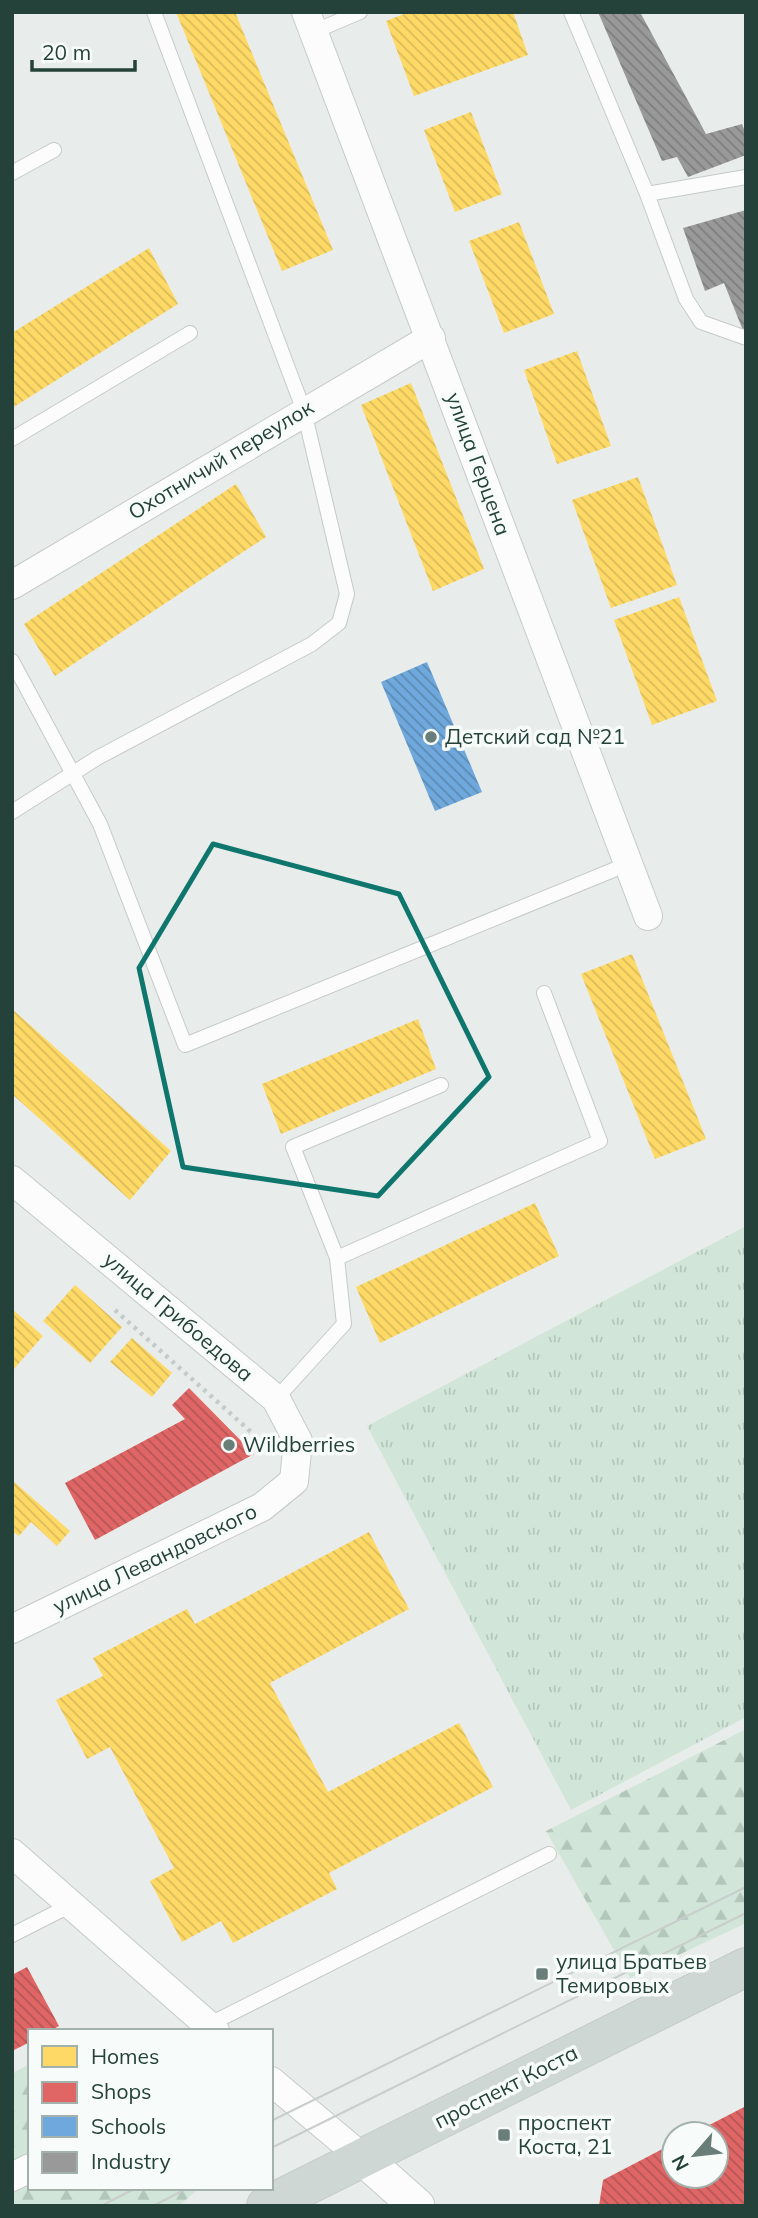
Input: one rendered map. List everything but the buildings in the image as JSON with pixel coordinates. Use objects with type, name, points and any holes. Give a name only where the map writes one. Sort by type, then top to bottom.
[{"type":"main road","name":"проспект Коста","points":[[266,2206],[746,1967]]},
{"type":"street","name":"улица Герцена","points":[[310,22],[648,916]]},
{"type":"street","name":"Охотничий переулок","points":[[12,585],[431,338]]},
{"type":"street","name":"улица Грибоедова","points":[[12,1180],[276,1399],[298,1441],[294,1481]]},
{"type":"street","name":"улица Левандовского","points":[[12,1629],[262,1507],[294,1481]]},
{"type":"street","points":[[12,1853],[73,1903],[211,2028]]},
{"type":"street","points":[[273,2083],[417,2206]]},
{"type":"street","points":[[12,2177],[28,2169]]},
{"type":"lane","points":[[12,812],[73,772],[312,645],[339,623],[346,594],[304,411],[154,12]]},
{"type":"lane","points":[[310,22],[360,12]]},
{"type":"lane","points":[[571,12],[647,194],[686,299],[701,322],[746,338]]},
{"type":"lane","points":[[12,173],[54,150]]},
{"type":"lane","points":[[647,194],[746,177]]},
{"type":"lane","points":[[12,439],[190,333]]},
{"type":"lane","points":[[12,661],[100,824],[185,1045],[628,864]]},
{"type":"lane","points":[[337,1258],[600,1141],[544,993]]},
{"type":"lane","points":[[276,1399],[344,1324],[337,1258],[293,1147],[441,1085]]},
{"type":"lane","points":[[211,2028],[549,1854]]},
{"type":"lane","points":[[12,1935],[73,1903]]},
{"type":"path","points":[[105,1302],[270,1449]]},
{"type":"highlighted area","points":[[213,844],[399,894],[489,1077],[378,1196],[183,1167],[139,968]]},
{"type":"green space","points":[[746,1226],[746,1717],[571,1810],[367,1426]]},
{"type":"green space","points":[[746,1729],[746,1923],[630,1978],[546,1831]]},
{"type":"green space","points":[[28,2065],[28,2190],[197,2190],[179,2206],[12,2206],[12,2073]]},
{"type":"tram line","points":[[273,2120],[746,1887]]},
{"type":"tram line","points":[[273,2147],[746,1913]]},
{"type":"tram line","points":[[101,2206],[132,2190]]},
{"type":"tram line","points":[[153,2206],[184,2190]]},
{"type":"place","name":"Детский сад №21","points":[[431,737]]},
{"type":"place","name":"Wildberries","points":[[229,1445]]},
{"type":"place","name":"улица Братьев Темировых","points":[[542,1974]]},
{"type":"place","name":"проспект Коста, 21","points":[[504,2135]]}]
